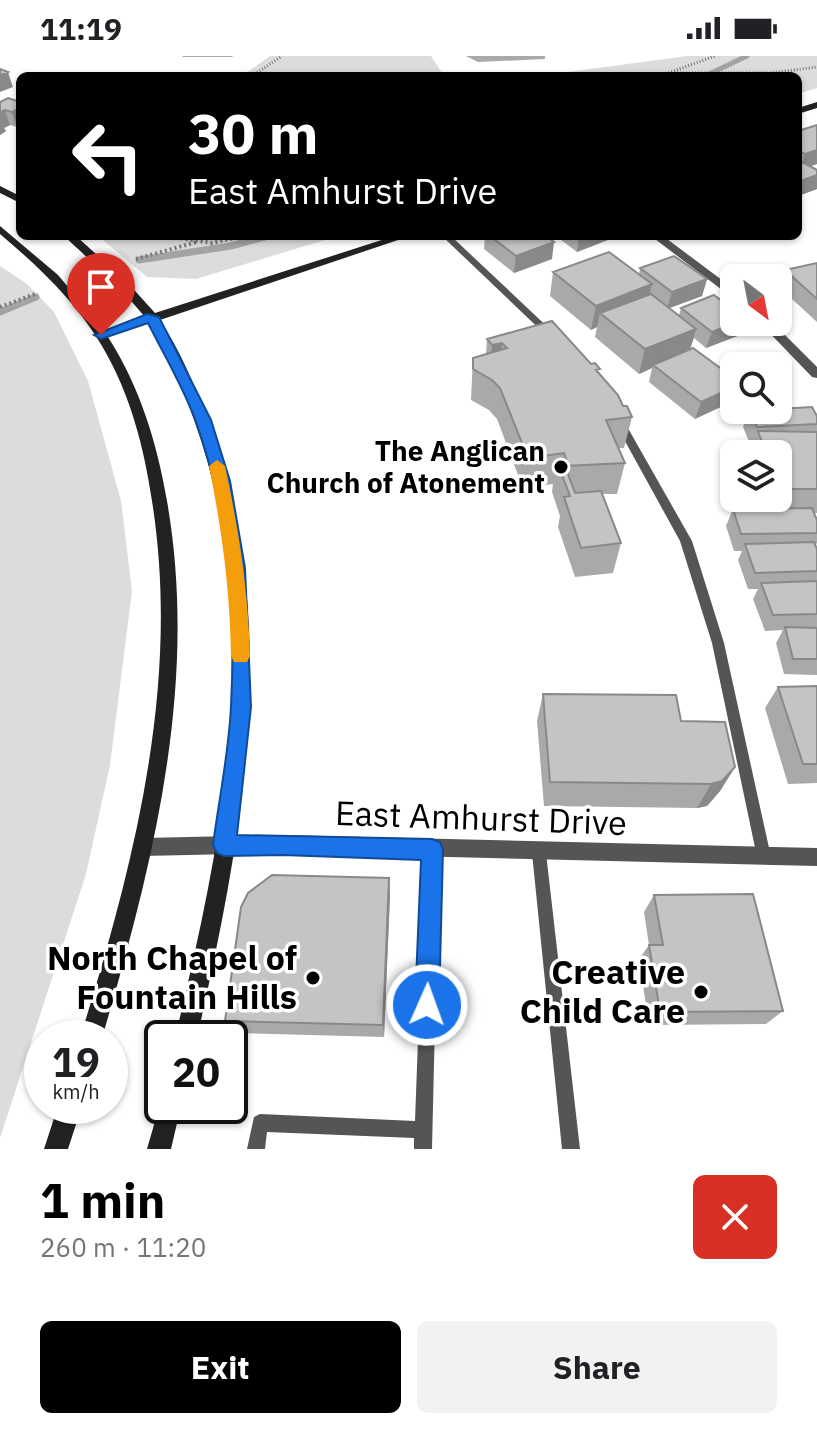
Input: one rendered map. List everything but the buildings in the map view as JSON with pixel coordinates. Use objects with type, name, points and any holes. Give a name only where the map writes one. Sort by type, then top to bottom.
[{"type":"main road","points":[[0,229],[56,276],[101,335],[127,386],[147,439],[169,553],[171,655],[157,779],[143,847],[96,1020]]},
{"type":"main road","points":[[73,240],[152,317],[203,420],[222,481],[234,545],[239,592],[241,707],[224,845],[190,1020]]},
{"type":"main road","points":[[101,335],[393,240]]},
{"type":"main road","points":[[56,1149],[64,1124]]},
{"type":"main road","points":[[159,1149],[165,1124]]},
{"type":"street","points":[[661,240],[720,284]]},
{"type":"street","points":[[780,336],[815,369]]},
{"type":"street","name":"East Amhurst Drive","points":[[143,847],[296,844],[539,853],[817,857]]},
{"type":"lane","points":[[450,240],[544,328],[563,350]]},
{"type":"lane","points":[[611,410],[686,541],[718,643],[764,857]]},
{"type":"lane","points":[[423,1149],[432,850]]},
{"type":"lane","points":[[539,853],[571,1149]]},
{"type":"lane","points":[[256,1149],[260,1123],[423,1130]]},
{"type":"path","points":[[258,72],[282,56]]},
{"type":"path","points":[[671,72],[715,56]]},
{"type":"path","points":[[779,72],[817,67]]},
{"type":"path","points":[[187,240],[212,243],[225,240]]},
{"type":"path","points":[[136,259],[198,242]]},
{"type":"path","points":[[0,307],[35,294]]},
{"type":"shaded area","points":[[270,56],[431,56],[441,72],[248,72]]},
{"type":"shaded area","points":[[687,56],[817,56],[817,88],[802,93],[802,72],[568,72]]},
{"type":"shaded area","points":[[103,240],[325,240],[196,279],[147,277]]},
{"type":"shaded area","points":[[0,266],[27,284],[54,312],[88,381],[121,501],[132,591],[110,765],[86,874],[38,1020],[24,1020],[24,1064],[0,1138]]},
{"type":"waterway","points":[[713,72],[747,56]]},
{"type":"waterway","points":[[139,260],[253,240]]},
{"type":"waterway","points":[[0,312],[36,297]]},
{"type":"slow traffic","points":[[217,466],[234,545],[241,656]]},
{"type":"place","name":"The Anglican Church of Atonement","points":[[561,467]]},
{"type":"place","name":"North Chapel of Fountain Hills","points":[[313,978]]},
{"type":"place","name":"Creative Child Care","points":[[701,992]]},
{"type":"route","points":[[101,335],[152,317],[203,420],[222,481],[234,545],[241,648],[241,707],[224,845],[283,844],[432,850],[427,1005]]}]
